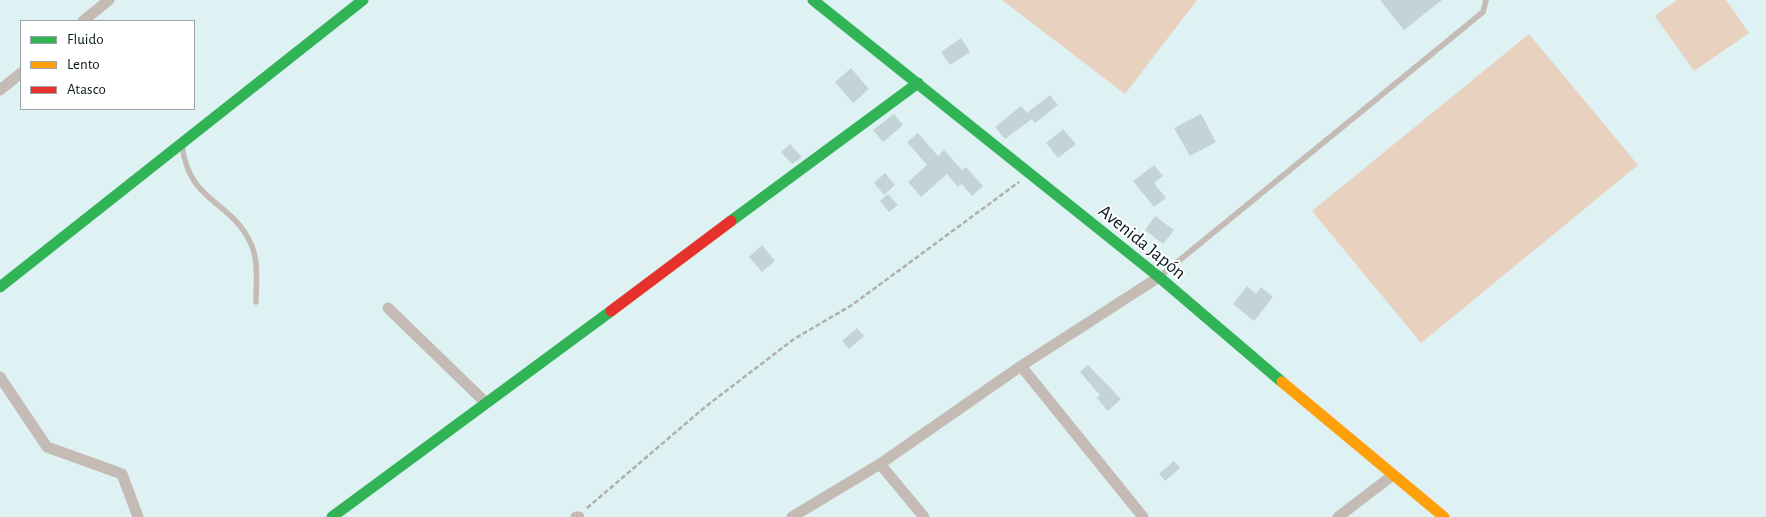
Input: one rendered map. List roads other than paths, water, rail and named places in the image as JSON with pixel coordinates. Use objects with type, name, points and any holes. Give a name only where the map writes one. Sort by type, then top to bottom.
[{"type":"street","points":[[85,20],[109,0]]},
{"type":"street","points":[[0,287],[363,0]]},
{"type":"street","name":"Avenida Japón","points":[[813,0],[1159,277],[1444,517]]},
{"type":"street","points":[[0,90],[20,74]]},
{"type":"street","points":[[332,517],[918,83]]},
{"type":"street","points":[[792,517],[880,464],[1021,366],[1159,277]]},
{"type":"street","points":[[388,308],[486,402]]},
{"type":"street","points":[[1021,366],[1143,517]]},
{"type":"street","points":[[0,377],[48,447],[122,474],[138,517]]},
{"type":"street","points":[[880,464],[924,517]]},
{"type":"street","points":[[1338,517],[1393,475]]},
{"type":"lane","points":[[1159,277],[1483,12],[1486,0]]},
{"type":"lane","points":[[182,143],[184,162],[193,183],[238,222],[252,245],[256,270],[256,302]]}]
